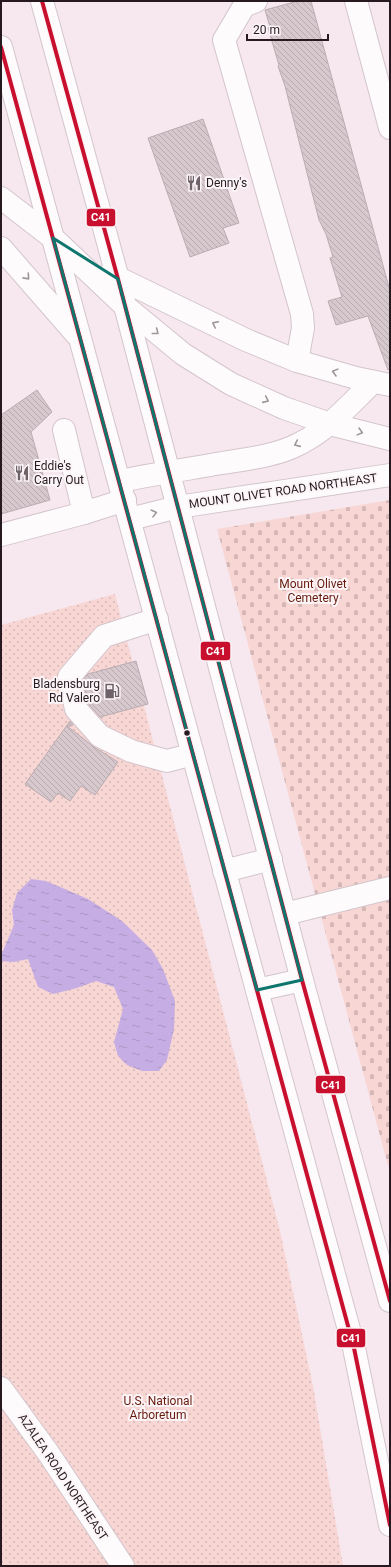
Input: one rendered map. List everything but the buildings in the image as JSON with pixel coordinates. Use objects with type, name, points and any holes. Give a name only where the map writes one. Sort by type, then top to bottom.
[{"type":"main road","points":[[42,1],[126,307],[286,914],[302,980],[390,1301]]},
{"type":"main road","points":[[256,1],[244,6],[224,40],[302,314],[303,328],[297,362]]},
{"type":"main road","points":[[356,1],[390,128]]},
{"type":"main road","points":[[1,47],[354,1348],[390,1525]]},
{"type":"main road","points":[[1,198],[53,238],[118,279],[246,340],[297,362],[382,383]]},
{"type":"main road","points":[[53,238],[126,307],[183,354],[231,384],[284,408],[330,424],[390,439]]},
{"type":"main road","points":[[1,248],[79,337]]},
{"type":"main road","points":[[1,535],[84,513],[125,500],[168,471],[262,456],[298,445],[321,431],[382,383]]},
{"type":"main road","points":[[64,430],[84,513]]},
{"type":"main road","name":"MOUNT OLIVET ROAD NORTHEAST","points":[[125,500],[178,507],[390,475]]},
{"type":"main road","points":[[157,619],[104,636],[69,677],[76,709],[100,736],[131,751],[166,761],[193,754]]},
{"type":"main road","points":[[224,871],[271,860]]},
{"type":"main road","points":[[286,914],[390,888]]},
{"type":"main road","points":[[257,990],[302,980]]},
{"type":"main road","name":"AZALEA ROAD NORTHEAST","points":[[1,1388],[67,1480],[123,1566]]},
{"type":"highlighted area","points":[[53,238],[118,279],[302,980],[257,990]]},
{"type":"green space","name":"Mount Olivet Cemetery","points":[[390,500],[390,1173],[217,529]]},
{"type":"green space","name":"U.S. National Arboretum","points":[[115,594],[280,1231],[313,1386],[343,1566],[1,1566],[1,625]]},
{"type":"water","points":[[31,879],[46,881],[88,899],[122,921],[152,950],[163,969],[175,1001],[174,1029],[167,1060],[159,1071],[142,1071],[127,1065],[118,1056],[114,1042],[123,1009],[114,987],[96,981],[77,988],[53,994],[38,987],[28,959],[14,962],[1,961],[1,951],[3,951],[14,925],[12,910],[17,893]]},
{"type":"transit line","name":"C41","points":[[42,1],[118,279],[302,980],[390,1301]]},
{"type":"transit line","name":"C41","points":[[1,47],[354,1348],[390,1525]]},
{"type":"place","name":"Denny's","points":[[194,183]]},
{"type":"place","name":"Eddie's Carry Out","points":[[22,473]]},
{"type":"place","name":"Bladensburg Rd Valero","points":[[112,691]]}]
